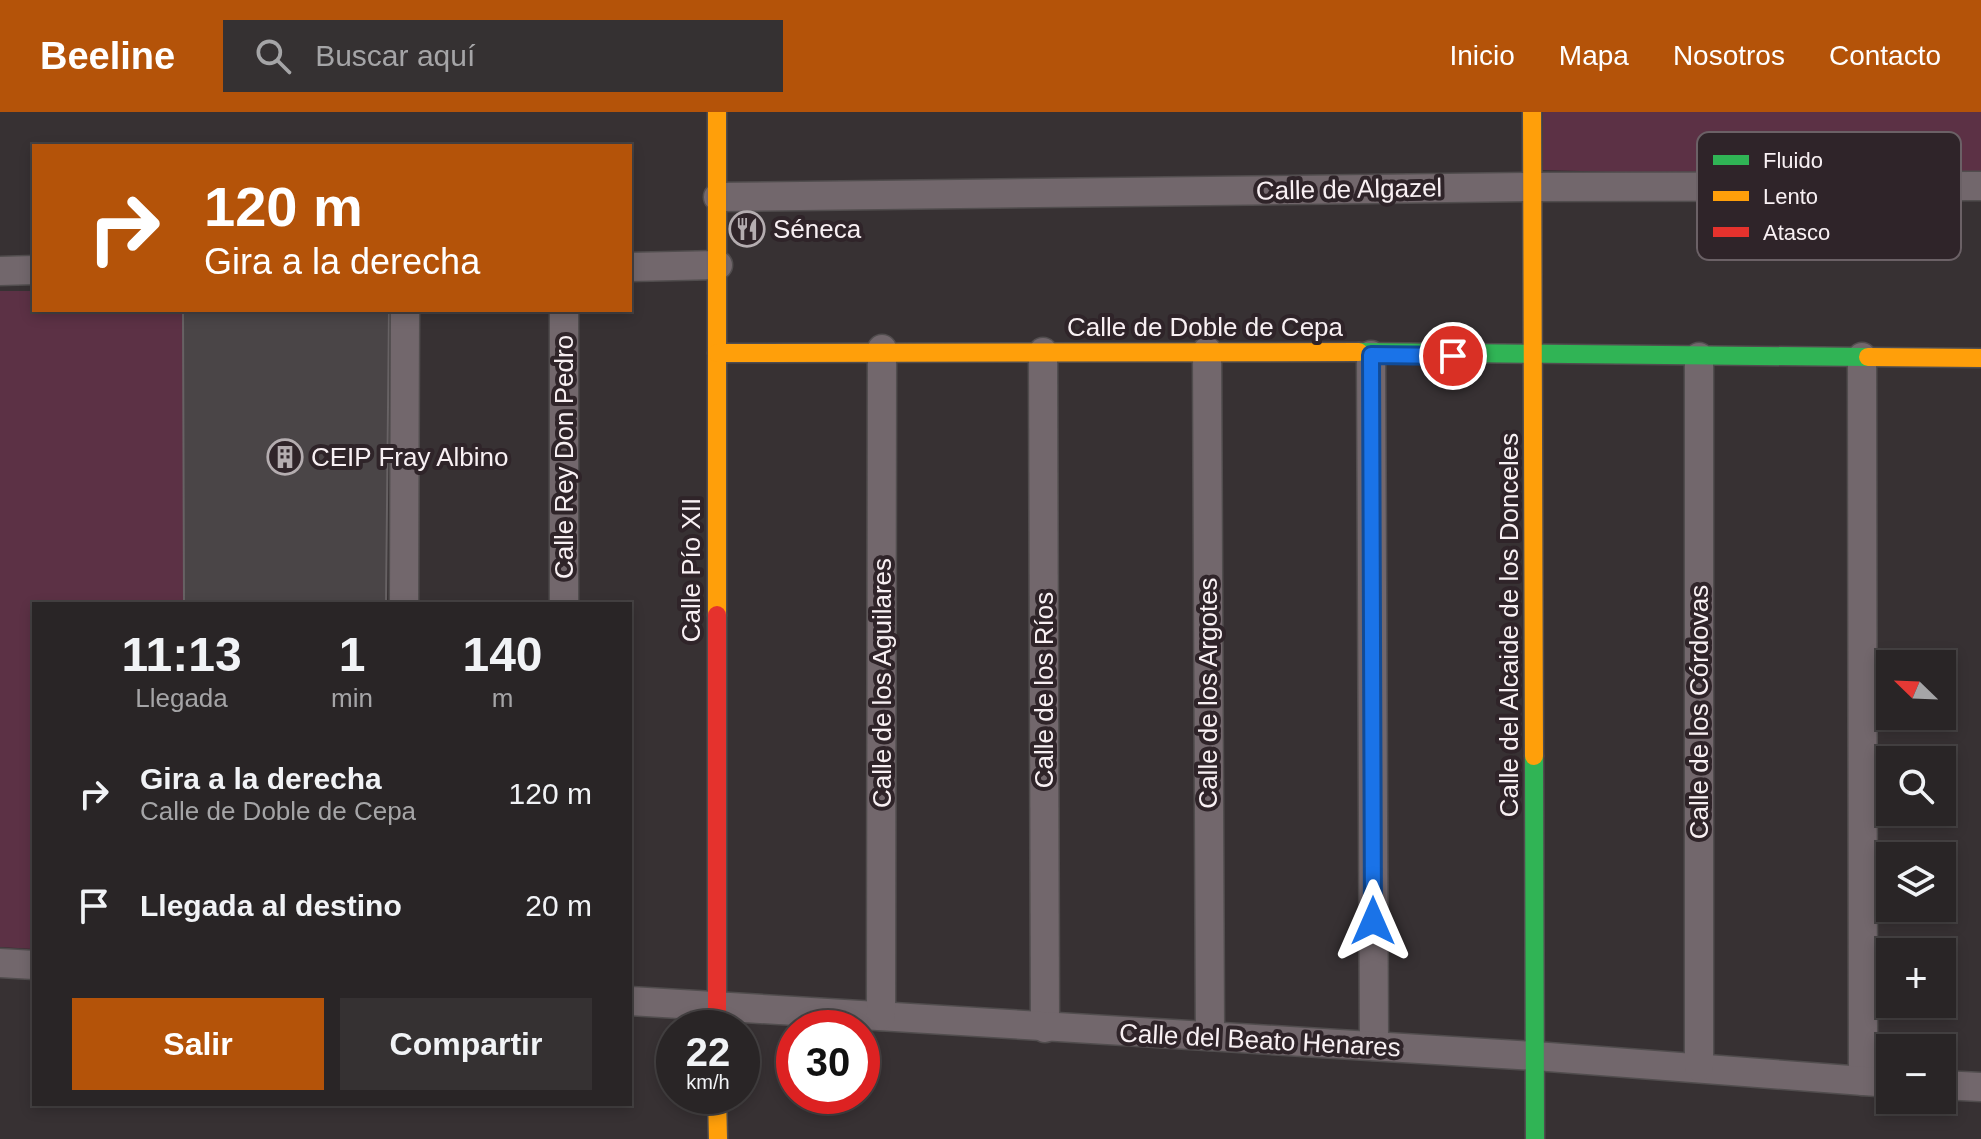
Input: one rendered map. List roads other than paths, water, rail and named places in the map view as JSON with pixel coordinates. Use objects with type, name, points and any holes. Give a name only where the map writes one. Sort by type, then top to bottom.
[{"type":"street","name":"Calle Pío XII","points":[[717,112],[717,1010]]},
{"type":"street","name":"Calle del Alcaide de los Donceles","points":[[1532,112],[1536,356],[1535,1139]]},
{"type":"street","name":"Calle de Algazel","points":[[1961,186],[1981,186]]},
{"type":"street","name":"Calle de Algazel","points":[[718,197],[1697,187]]},
{"type":"street","points":[[632,267],[718,265]]},
{"type":"street","points":[[0,271],[32,270]]},
{"type":"street","points":[[404,602],[405,312]]},
{"type":"street","name":"Calle Rey Don Pedro","points":[[564,312],[564,602]]},
{"type":"street","name":"Calle de Doble de Cepa","points":[[717,353],[882,349],[1981,358]]},
{"type":"street","name":"Calle de los Aguilares","points":[[881,1016],[882,349]]},
{"type":"street","name":"Calle de los Argotes","points":[[1207,351],[1210,1036]]},
{"type":"street","name":"Calle de los Ríos","points":[[1043,352],[1045,1028]]},
{"type":"street","points":[[1371,355],[1374,1046]]},
{"type":"street","name":"Calle de los Córdovas","points":[[1699,357],[1699,1067]]},
{"type":"street","points":[[1862,357],[1876,1082]]},
{"type":"street","points":[[0,963],[32,965]]},
{"type":"street","name":"Calle del Beato Henares","points":[[632,1001],[682,1010]]},
{"type":"street","name":"Calle del Beato Henares","points":[[760,1016],[881,1016],[1535,1056],[1876,1082]]},
{"type":"street","points":[[1956,1086],[1981,1087]]},
{"type":"street","points":[[717,1114],[718,1139]]},
{"type":"place","name":"Séneca","points":[[747,229]]},
{"type":"place","name":"CEIP Fray Albino","points":[[285,457]]}]
